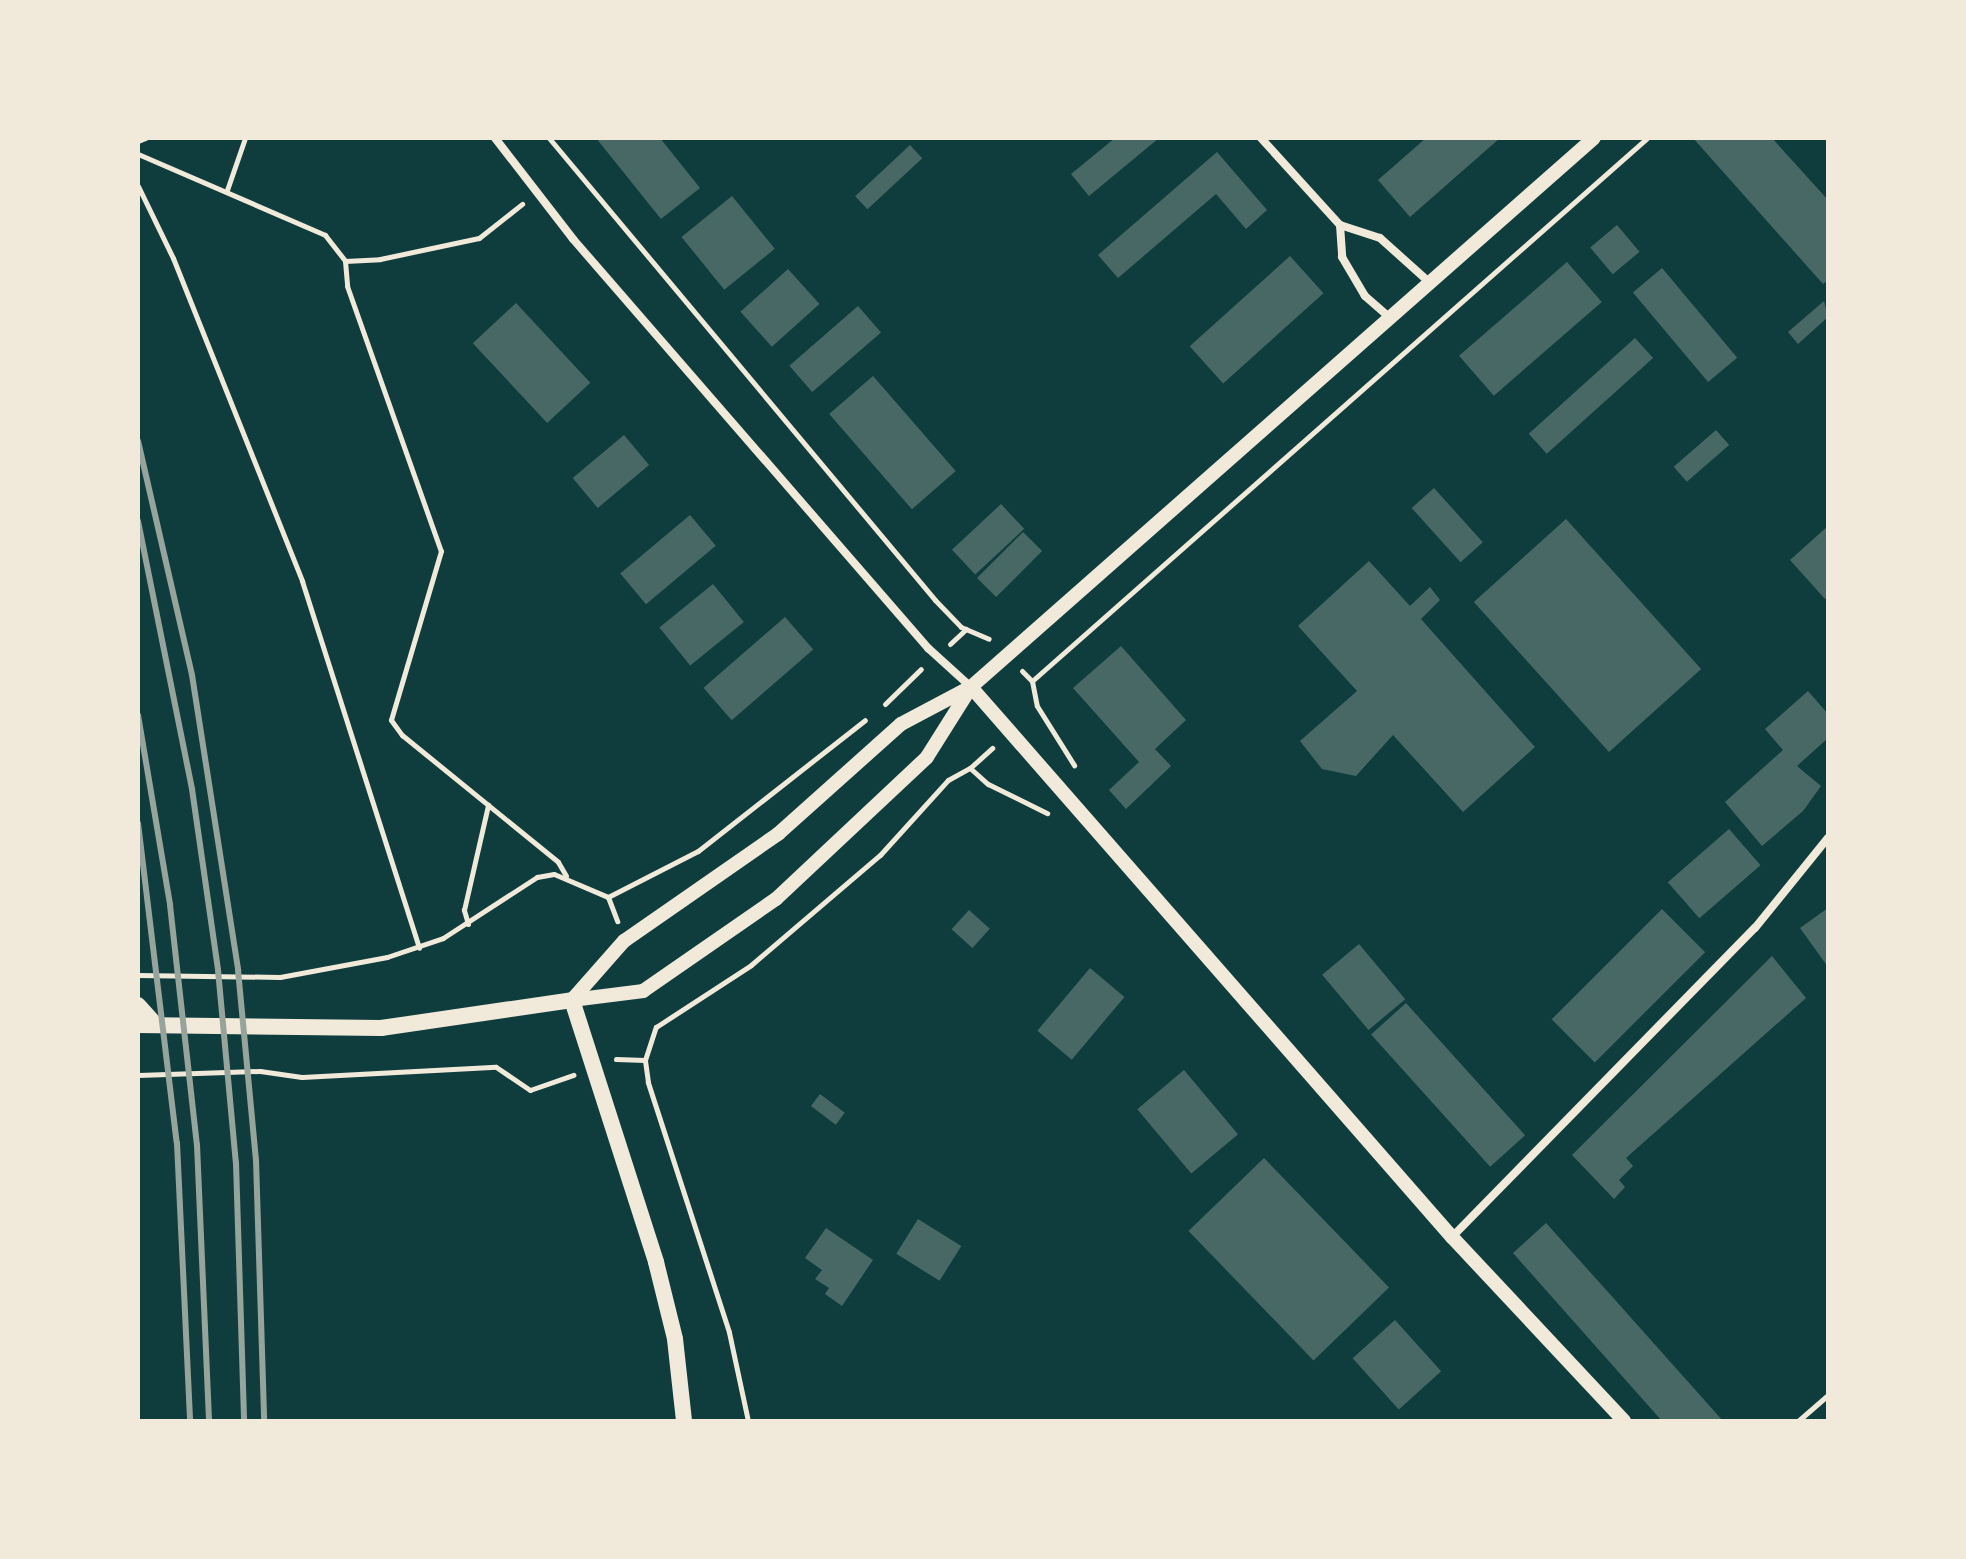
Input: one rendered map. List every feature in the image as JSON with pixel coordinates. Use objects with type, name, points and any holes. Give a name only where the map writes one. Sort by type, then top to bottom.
[{"type":"main road","points":[[138,1025],[381,1028],[572,1000],[656,1262],[675,1339],[684,1421]]},
{"type":"main road","points":[[138,1005],[156,1025]]},
{"type":"street","points":[[495,138],[537,192],[936,657],[971,687],[1007,734],[1109,842],[1452,1237],[1624,1421]]},
{"type":"street","points":[[1261,138],[1340,225],[1380,238],[1428,281]]},
{"type":"street","points":[[572,1000],[624,941],[778,834],[901,724],[971,687],[1388,316],[1594,138]]},
{"type":"street","points":[[1340,225],[1342,257],[1365,296],[1388,316]]},
{"type":"street","points":[[572,1000],[643,991],[776,899],[927,757],[971,687]]},
{"type":"street","points":[[1452,1237],[1755,928],[1828,838]]},
{"type":"path","points":[[138,141],[145,138]]},
{"type":"path","points":[[227,190],[245,138]]},
{"type":"path","points":[[549,138],[935,600],[967,629]]},
{"type":"path","points":[[1032,681],[1647,138]]},
{"type":"path","points":[[138,154],[325,235],[345,261],[347,286],[441,551],[391,720],[402,735],[558,862],[566,876]]},
{"type":"path","points":[[138,186],[173,258],[302,581],[419,948]]},
{"type":"path","points":[[345,261],[380,259],[479,238],[537,192]]},
{"type":"path","points":[[138,975],[280,977],[419,948],[469,925],[537,877],[566,876],[608,897],[698,851],[886,703]]},
{"type":"path","points":[[748,1421],[729,1332],[648,1082],[645,1060],[656,1027],[751,965],[880,855],[933,793],[970,768],[988,784],[1055,816]]},
{"type":"path","points":[[469,925],[464,910],[488,805]]},
{"type":"path","points":[[138,1075],[145,1070],[260,1071],[302,1077],[496,1067],[530,1090],[595,1067]]},
{"type":"path","points":[[1798,1421],[1828,1395]]},
{"type":"building","points":[[596,138],[660,138],[700,188],[661,219]]},
{"type":"building","points":[[1115,138],[1159,138],[1089,196],[1071,174]]},
{"type":"building","points":[[1426,138],[1500,138],[1410,217],[1378,180]]},
{"type":"building","points":[[1693,138],[1772,138],[1828,200],[1828,280],[1823,284]]},
{"type":"building","points":[[910,145],[922,158],[867,209],[855,196]]},
{"type":"building","points":[[1217,152],[1267,210],[1246,229],[1216,194],[1118,278],[1098,255]]},
{"type":"building","points":[[732,196],[775,249],[724,290],[681,237]]},
{"type":"building","points":[[1617,225],[1639,252],[1613,274],[1590,247]]},
{"type":"building","points":[[1290,256],[1323,293],[1223,383],[1190,346]]},
{"type":"building","points":[[1567,262],[1602,302],[1494,396],[1459,356]]},
{"type":"building","points":[[1662,268],[1737,358],[1708,382],[1633,292]]},
{"type":"building","points":[[788,269],[819,304],[772,347],[740,312]]},
{"type":"building","points":[[1824,301],[1828,317],[1798,344],[1788,332]]},
{"type":"building","points":[[516,303],[590,383],[547,423],[473,343]]},
{"type":"building","points":[[858,306],[881,332],[812,392],[789,366]]},
{"type":"building","points":[[1635,338],[1653,358],[1547,454],[1529,434]]},
{"type":"building","points":[[873,376],[956,471],[912,509],[829,414]]},
{"type":"building","points":[[1716,430],[1729,445],[1687,482],[1674,467]]},
{"type":"building","points":[[624,435],[649,465],[598,508],[573,478]]},
{"type":"building","points":[[1434,488],[1483,542],[1461,562],[1412,508]]},
{"type":"building","points":[[1001,504],[1024,529],[975,575],[952,550]]},
{"type":"building","points":[[690,515],[716,546],[646,604],[620,573]]},
{"type":"building","points":[[1566,519],[1701,669],[1609,752],[1474,602]]},
{"type":"building","points":[[1828,526],[1828,596],[1825,599],[1790,560]]},
{"type":"building","points":[[1023,532],[1042,551],[996,597],[977,578]]},
{"type":"building","points":[[1369,561],[1410,606],[1430,587],[1440,600],[1421,619],[1535,747],[1463,812],[1393,735],[1356,776],[1322,769],[1300,741],[1357,691],[1298,626]]},
{"type":"building","points":[[713,584],[744,622],[690,666],[659,627]]},
{"type":"building","points":[[785,617],[813,649],[732,720],[703,688]]},
{"type":"building","points":[[1121,646],[1186,720],[1155,749],[1171,766],[1126,809],[1109,790],[1139,762],[1073,688]]},
{"type":"building","points":[[1808,691],[1828,714],[1828,738],[1797,766],[1821,786],[1803,811],[1762,846],[1725,802],[1783,750],[1765,729]]},
{"type":"building","points":[[1729,829],[1760,865],[1699,918],[1668,882]]},
{"type":"building","points":[[1828,908],[1828,967],[1800,928]]},
{"type":"building","points":[[1662,909],[1705,952],[1595,1062],[1552,1019]]},
{"type":"building","points":[[969,910],[990,929],[972,948],[952,929]]},
{"type":"building","points":[[1359,944],[1405,999],[1369,1030],[1322,975]]},
{"type":"building","points":[[1772,956],[1806,998],[1626,1158],[1633,1166],[1619,1180],[1625,1187],[1614,1199],[1572,1155]]},
{"type":"building","points":[[1090,968],[1124,997],[1072,1060],[1037,1031]]},
{"type":"building","points":[[1406,1003],[1525,1135],[1490,1167],[1371,1034]]},
{"type":"building","points":[[1184,1070],[1238,1134],[1191,1174],[1137,1109]]},
{"type":"building","points":[[820,1094],[845,1113],[836,1125],[811,1106]]},
{"type":"building","points":[[1264,1158],[1389,1287],[1314,1360],[1188,1231]]},
{"type":"building","points":[[918,1219],[961,1246],[940,1281],[896,1254]]},
{"type":"building","points":[[1546,1223],[1723,1421],[1662,1421],[1513,1253]]},
{"type":"building","points":[[826,1228],[873,1260],[842,1306],[825,1294],[829,1288],[815,1279],[822,1270],[805,1258]]},
{"type":"building","points":[[1395,1320],[1441,1371],[1399,1409],[1353,1358]]},
{"type":"railway","points":[[138,441],[192,675],[238,970],[256,1160],[264,1421]]},
{"type":"railway","points":[[138,521],[192,789],[218,970],[236,1163],[244,1421]]},
{"type":"railway","points":[[138,715],[170,905],[197,1145],[209,1421]]},
{"type":"railway","points":[[138,823],[177,1143],[190,1421]]}]
